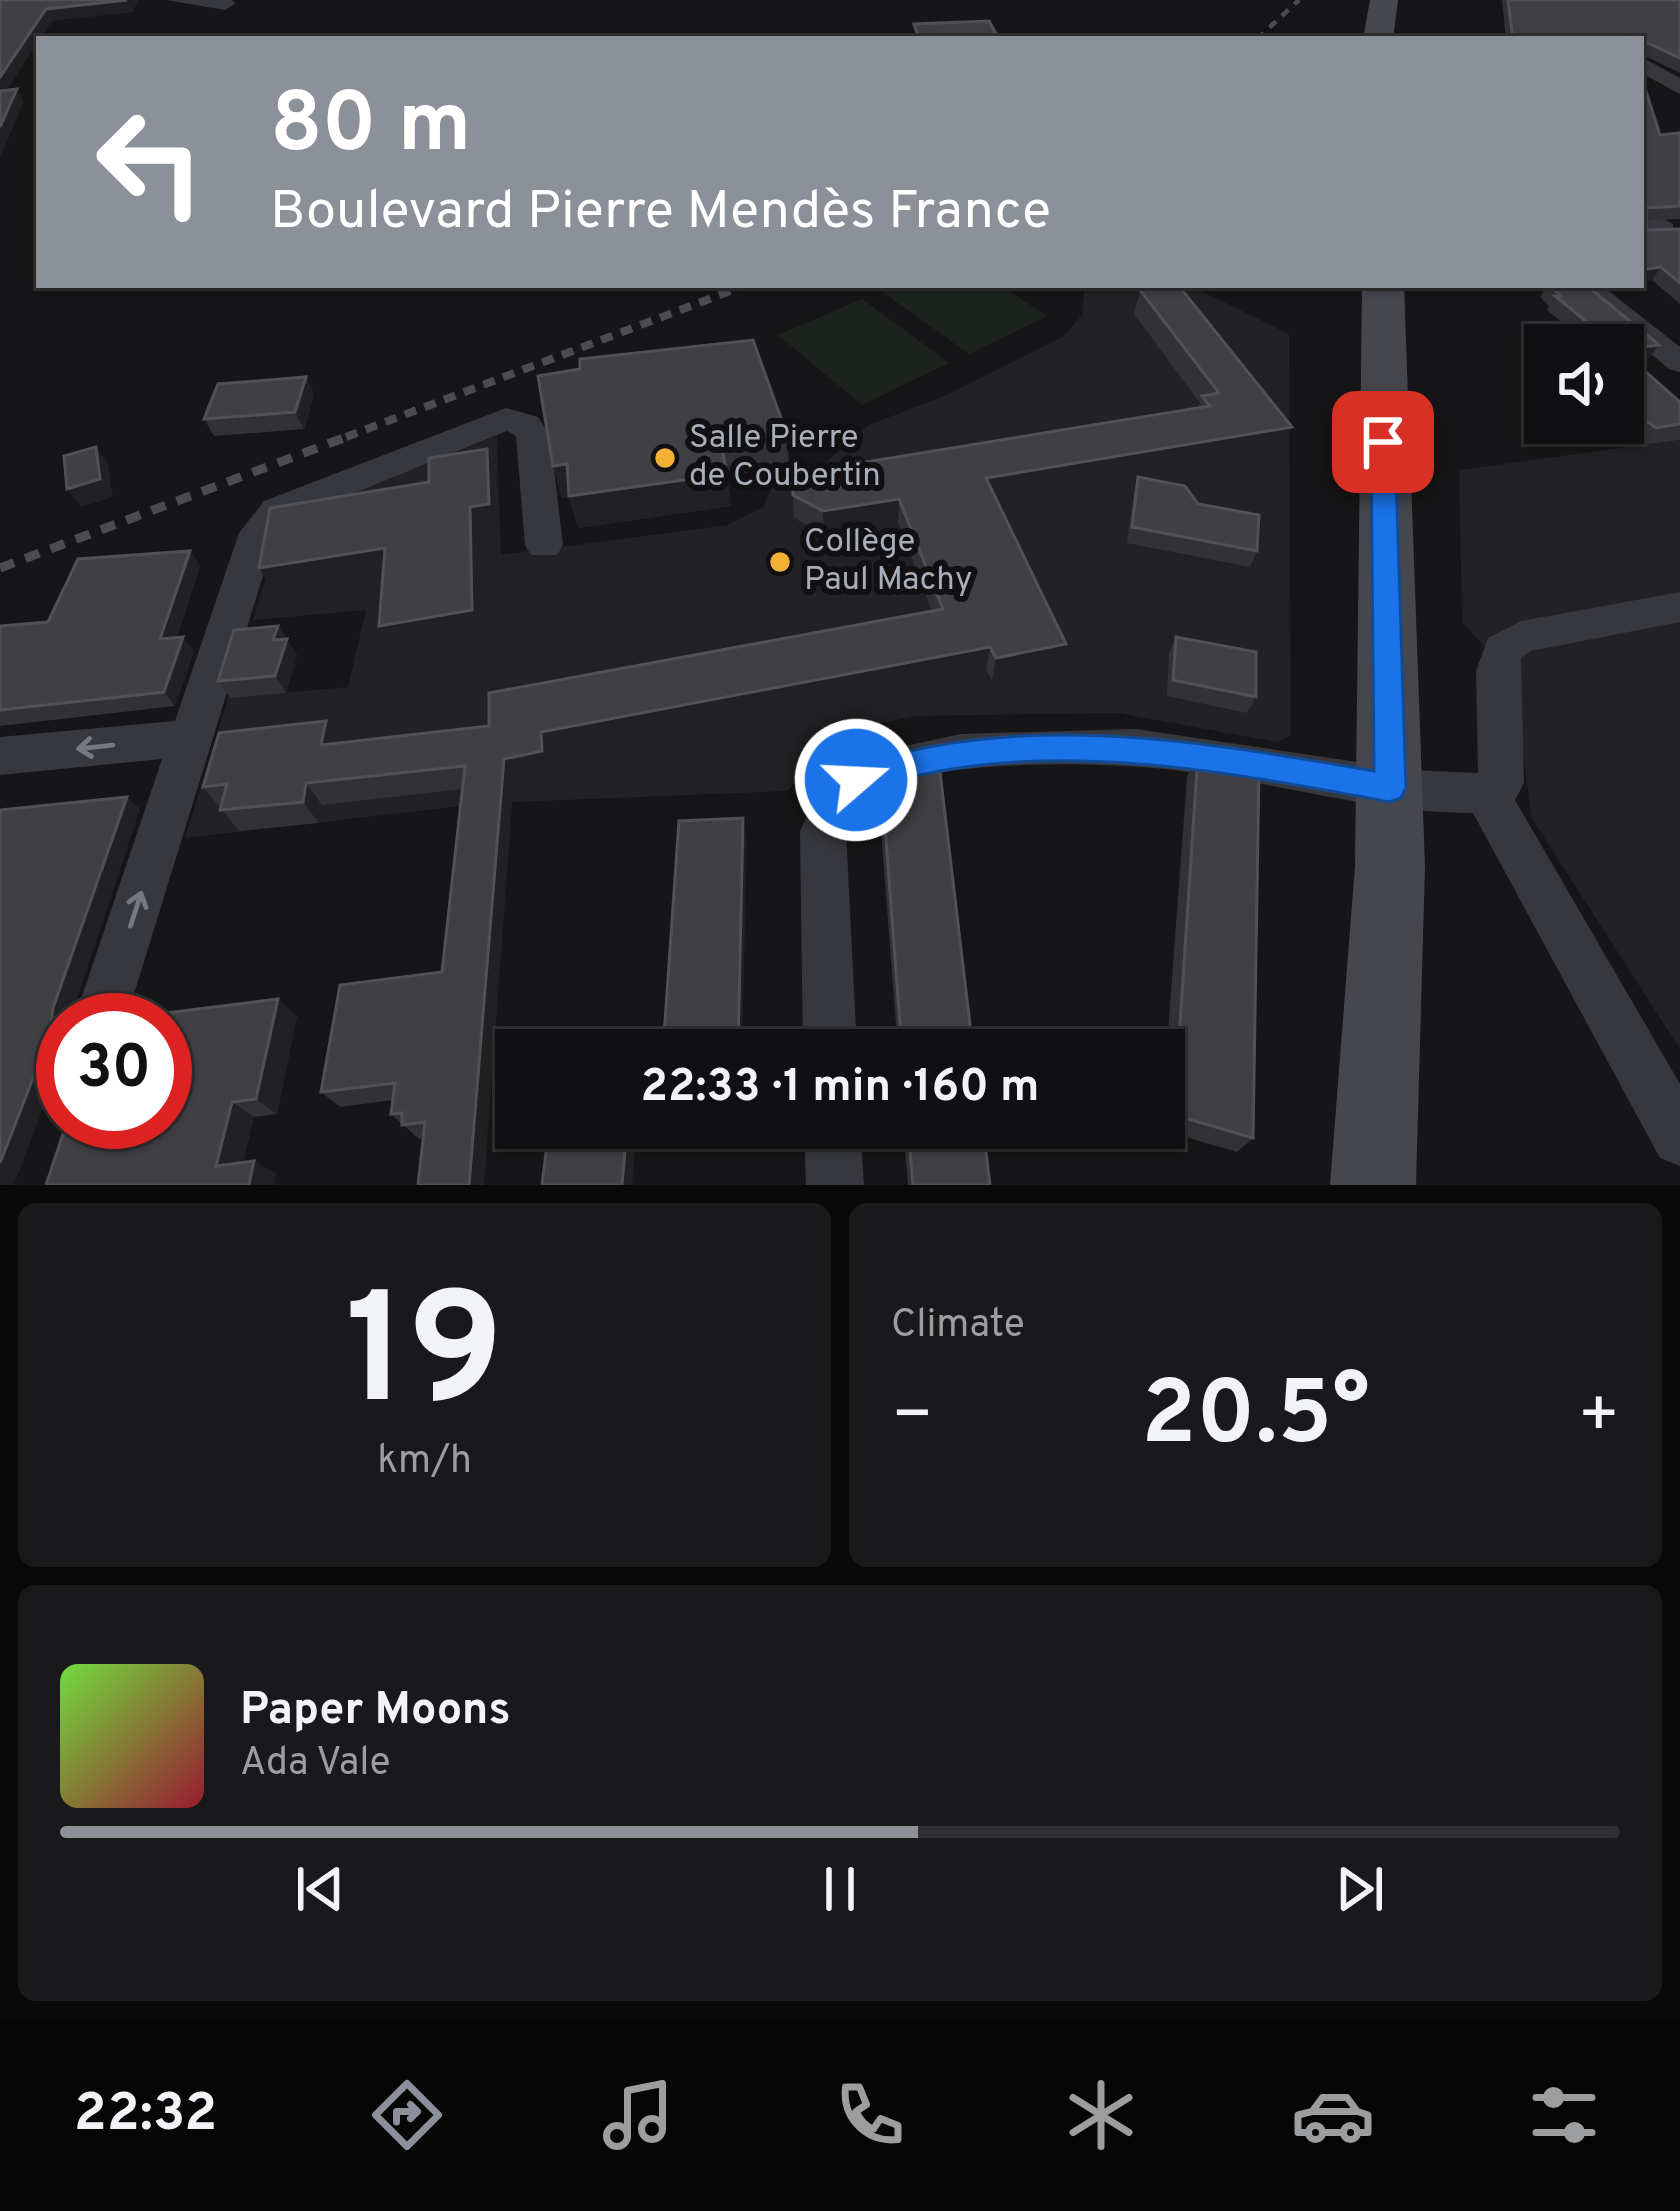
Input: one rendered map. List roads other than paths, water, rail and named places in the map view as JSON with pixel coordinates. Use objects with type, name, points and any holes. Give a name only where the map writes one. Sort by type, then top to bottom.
[{"type":"main road","points":[[1378,36],[1384,0]]},
{"type":"main road","points":[[1398,36],[1402,0]]},
{"type":"main road","points":[[1357,288],[1371,786],[1373,1185]]},
{"type":"main road","points":[[1346,1185],[1355,914],[1371,786],[1383,288]]},
{"type":"street","points":[[176,0],[225,4]]},
{"type":"street","points":[[1644,66],[1680,87]]},
{"type":"street","points":[[1587,288],[1680,362]]},
{"type":"street","points":[[109,993],[258,533],[288,503],[492,422],[513,420],[526,425],[533,436],[544,544]]},
{"type":"street","points":[[829,1029],[823,831],[835,802],[856,780],[904,762],[957,754],[1117,748],[1207,755],[1371,786],[1486,793],[1500,786],[1496,671],[1502,649],[1521,637],[1680,607]]},
{"type":"street","points":[[0,757],[190,738]]},
{"type":"street","points":[[1486,793],[1680,1138]]},
{"type":"street","points":[[833,1149],[835,1185]]},
{"type":"railway","points":[[1260,36],[1299,0]]},
{"type":"railway","points":[[346,437],[738,288]]},
{"type":"railway","points":[[0,568],[354,434]]},
{"type":"place","name":"Salle Pierre de Coubertin","points":[[665,458]]},
{"type":"place","name":"Collège Paul Machy","points":[[780,562]]}]
